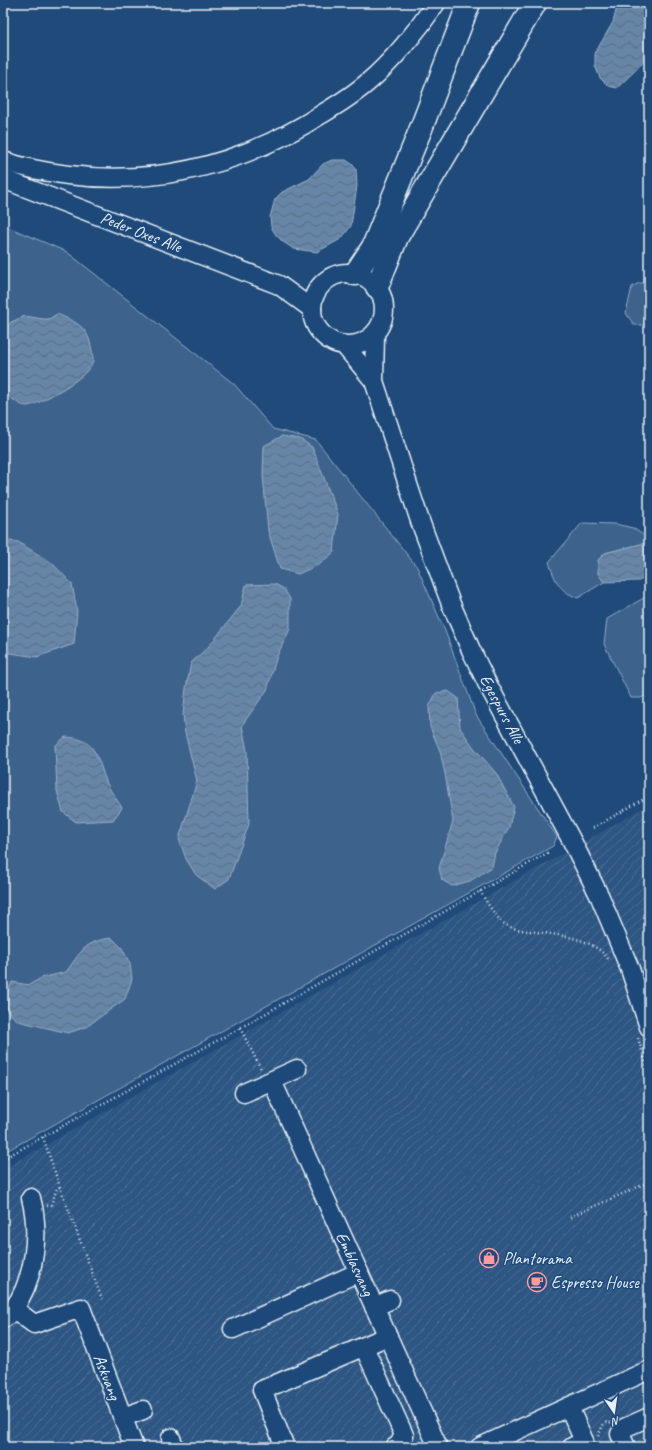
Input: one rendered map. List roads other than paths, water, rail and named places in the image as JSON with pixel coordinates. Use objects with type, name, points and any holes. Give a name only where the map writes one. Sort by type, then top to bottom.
[{"type":"highway","points":[[355,274],[373,247],[422,126],[469,3]]},
{"type":"highway","points":[[377,287],[398,237],[534,3]]},
{"type":"street","points":[[3,161],[48,172],[117,178],[152,176],[185,171],[220,162],[249,152],[272,143],[302,127],[337,105],[367,83],[395,55],[422,24],[436,3]]},
{"type":"street","name":"Peder Oxes Alle","points":[[3,180],[279,285],[319,289]]},
{"type":"street","points":[[345,273],[355,274],[367,278],[377,287],[383,298],[384,311],[382,323],[375,334],[366,341],[344,345],[336,343],[321,333],[316,326],[312,309],[314,298],[326,281],[345,273]]},
{"type":"street","name":"Peder Oxes Alle","points":[[279,285],[312,309]]},
{"type":"street","name":"Egespurs Alle","points":[[375,334],[374,382],[420,521],[451,604],[487,682],[598,892],[630,969],[643,1030]]},
{"type":"street","name":"Egespurs Alle","points":[[344,345],[374,382]]},
{"type":"street","points":[[244,1093],[297,1069]]},
{"type":"street","name":"Emblasvang","points":[[272,1081],[359,1272],[382,1303],[388,1336],[438,1447]]},
{"type":"street","points":[[8,1314],[28,1282],[36,1236],[33,1204]]},
{"type":"street","points":[[233,1329],[359,1272]]},
{"type":"street","name":"Askvang","points":[[8,1314],[34,1324],[81,1308],[134,1447]]},
{"type":"street","points":[[285,1447],[262,1390],[388,1336]]},
{"type":"street","points":[[364,1347],[404,1435],[398,1446],[395,1447]]},
{"type":"street","points":[[480,1447],[649,1370]]},
{"type":"street","points":[[569,1407],[581,1445]]},
{"type":"street","points":[[123,1417],[143,1410]]},
{"type":"street","points":[[626,1447],[620,1434],[624,1428],[649,1417]]},
{"type":"water","points":[[618,3],[649,3],[649,54],[642,64],[617,88],[608,86],[600,78],[595,66],[595,53],[613,22]]},
{"type":"water","points":[[332,160],[346,160],[356,169],[357,186],[351,226],[341,239],[317,252],[294,249],[283,242],[271,227],[270,217],[275,199],[282,192],[309,179],[323,164]]},
{"type":"water","points":[[57,314],[81,326],[85,331],[88,336],[93,357],[92,364],[74,382],[44,400],[29,406],[20,404],[13,400],[3,390],[3,332],[11,322],[25,316],[49,319]]},
{"type":"water","points":[[282,436],[300,439],[312,447],[338,514],[334,552],[320,564],[298,574],[280,569],[268,531],[263,475],[264,446]]},
{"type":"water","points":[[3,540],[18,542],[52,563],[72,584],[77,611],[74,644],[37,657],[3,652]]},
{"type":"water","points":[[649,542],[649,576],[639,581],[604,582],[598,573],[598,560],[605,553]]},
{"type":"water","points":[[275,584],[284,589],[290,599],[290,629],[277,656],[267,690],[242,725],[247,751],[249,824],[229,879],[215,889],[196,875],[186,859],[179,839],[197,781],[185,733],[183,715],[186,688],[191,663],[209,646],[241,606],[246,585]]},
{"type":"water","points":[[448,691],[458,698],[460,728],[475,749],[496,773],[514,807],[509,827],[495,853],[492,867],[470,881],[452,886],[442,880],[439,868],[453,821],[440,751],[430,727],[429,707],[436,693]]},
{"type":"water","points":[[65,737],[83,741],[94,750],[107,784],[122,808],[113,820],[76,822],[63,812],[57,791],[55,746]]},
{"type":"water","points":[[112,938],[122,948],[130,964],[132,979],[125,999],[86,1027],[68,1033],[18,1021],[7,1011],[6,997],[12,982],[29,985],[41,978],[66,972],[80,953],[89,945]]},
{"type":"place","name":"Plantorama","points":[[489,1258]]},
{"type":"place","name":"Espresso House","points":[[537,1282]]}]
